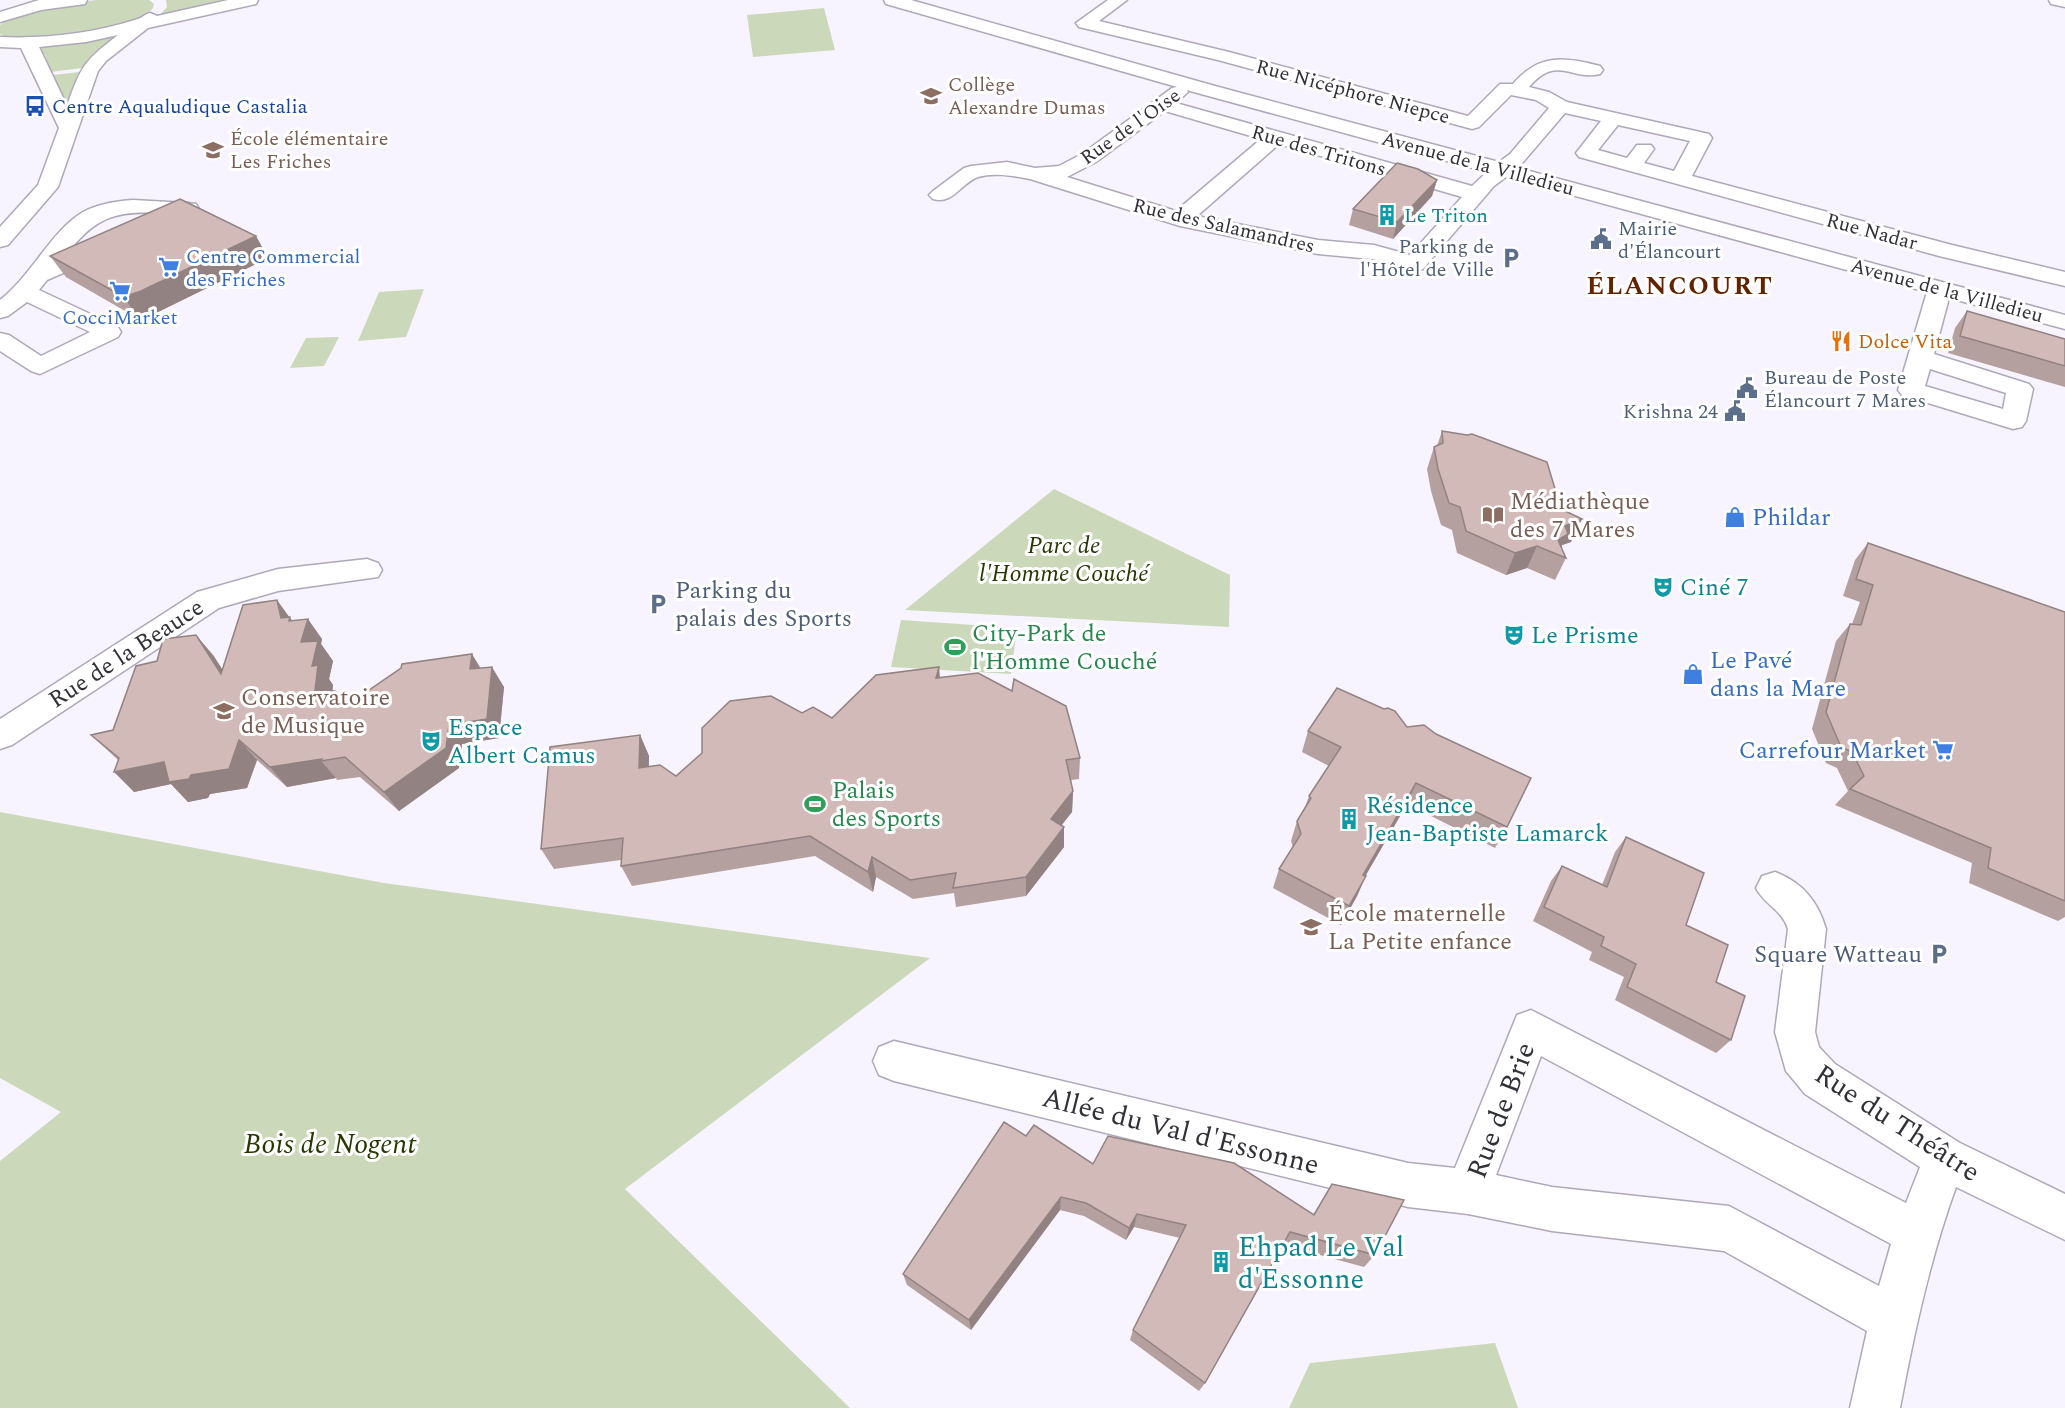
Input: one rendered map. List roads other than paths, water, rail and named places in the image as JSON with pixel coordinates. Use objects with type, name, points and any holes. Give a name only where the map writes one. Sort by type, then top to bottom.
[{"type":"street","points":[[0,17],[42,2],[79,0]]},
{"type":"street","points":[[0,42],[27,43],[250,0]]},
{"type":"street","name":"Avenue de la Villedieu","points":[[892,0],[1189,84],[1940,290],[2065,322]]},
{"type":"street","points":[[931,10],[950,0]]},
{"type":"street","name":"Rue Nicéphore Niepce","points":[[1119,0],[1085,22],[1234,59],[1472,123],[1507,88],[1517,90]]},
{"type":"street","points":[[2057,0],[2065,2]]},
{"type":"street","points":[[0,240],[48,187],[89,70],[100,57],[160,9],[158,1]]},
{"type":"street","points":[[27,43],[38,57],[56,106],[68,127]]},
{"type":"street","points":[[1598,65],[1559,66],[1535,70],[1517,90],[1542,96],[1561,106],[1702,138],[1680,179]]},
{"type":"street","name":"Rue de l'Oise","points":[[1035,174],[1063,172],[1089,158],[1189,84]]},
{"type":"street","name":"Rue des Tritons","points":[[1163,105],[1475,194]]},
{"type":"street","points":[[1475,194],[1501,169],[1517,158],[1561,106]]},
{"type":"street","name":"Rue Nadar","points":[[1613,118],[1586,153],[1958,255],[2065,279]]},
{"type":"street","points":[[1632,166],[1658,128]]},
{"type":"street","points":[[1180,219],[1276,137]]},
{"type":"street","points":[[940,195],[971,172],[1007,168],[1035,174]]},
{"type":"street","name":"Rue des Salamandres","points":[[1035,174],[1180,219],[1318,247],[1374,252],[1415,264],[1475,194]]},
{"type":"street","points":[[0,310],[33,283],[82,222],[107,210],[154,204],[188,208],[148,227]]},
{"type":"street","points":[[33,283],[117,242]]},
{"type":"street","points":[[0,340],[40,366],[109,332],[33,283]]},
{"type":"street","points":[[1921,358],[1940,290]]},
{"type":"street","name":"Rue de la Beauce","points":[[0,736],[208,600],[278,580],[367,570]]},
{"type":"street","name":"Rue du Théâtre","points":[[1775,888],[1794,903],[1804,915],[1807,929],[1795,1032],[1801,1057],[1820,1079],[1945,1158],[2065,1218]]},
{"type":"street","name":"Rue de Brie","points":[[1893,1320],[1729,1229],[1552,1209],[1468,1192],[1531,1029],[1917,1233]]},
{"type":"street","name":"Allée du Val d'Essonne","points":[[894,1061],[1408,1185],[1468,1192]]},
{"type":"street","points":[[1875,1408],[1893,1320],[1917,1233],[1945,1158]]},
{"type":"place","name":"Collège Alexandre Dumas","points":[[931,96]]},
{"type":"place","name":"Centre Aqualudique Castalia","points":[[35,106]]},
{"type":"place","name":"École élémentaire Les Friches","points":[[213,150]]},
{"type":"place","name":"Le Triton","points":[[1387,215]]},
{"type":"place","name":"Mairie d'Élancourt","points":[[1601,239]]},
{"type":"place","name":"Parking de l'Hôtel de Ville","points":[[1511,258]]},
{"type":"place","name":"Centre Commercial des Friches","points":[[169,267]]},
{"type":"place","name":"CocciMarket","points":[[120,291]]},
{"type":"place","name":"Dolce Vita","points":[[1841,341]]},
{"type":"place","name":"Bureau de Poste Élancourt 7 Mares","points":[[1747,388]]},
{"type":"place","name":"Krishna 24","points":[[1735,411]]},
{"type":"place","name":"Médiathèque des 7 Mares","points":[[1493,515]]},
{"type":"place","name":"Phildar","points":[[1735,517]]},
{"type":"place","name":"Ciné 7","points":[[1663,587]]},
{"type":"place","name":"Parking du palais des Sports","points":[[658,604]]},
{"type":"place","name":"Le Prisme","points":[[1514,635]]},
{"type":"place","name":"City-Park de l'Homme Couché","points":[[955,647]]},
{"type":"place","name":"Le Pavé dans la Mare","points":[[1693,674]]},
{"type":"place","name":"Conservatoire de Musique","points":[[224,711]]},
{"type":"place","name":"Espace Albert Camus","points":[[431,741]]},
{"type":"place","name":"Carrefour Market","points":[[1943,750]]},
{"type":"place","name":"Palais des Sports","points":[[815,804]]},
{"type":"place","name":"Résidence Jean-Baptiste Lamarck","points":[[1349,819]]},
{"type":"place","name":"École maternelle La Petite enfance","points":[[1311,927]]},
{"type":"place","name":"Square Watteau","points":[[1939,954]]},
{"type":"place","name":"Ehpad Le Val d'Essonne","points":[[1221,1262]]},
{"type":"district","name":"ÉLANCOURT","points":[[1680,285]]},
{"type":"park label","name":"Parc de l'Homme Couché","points":[[1064,559]]},
{"type":"park label","name":"Bois de Nogent","points":[[330,1143]]}]
